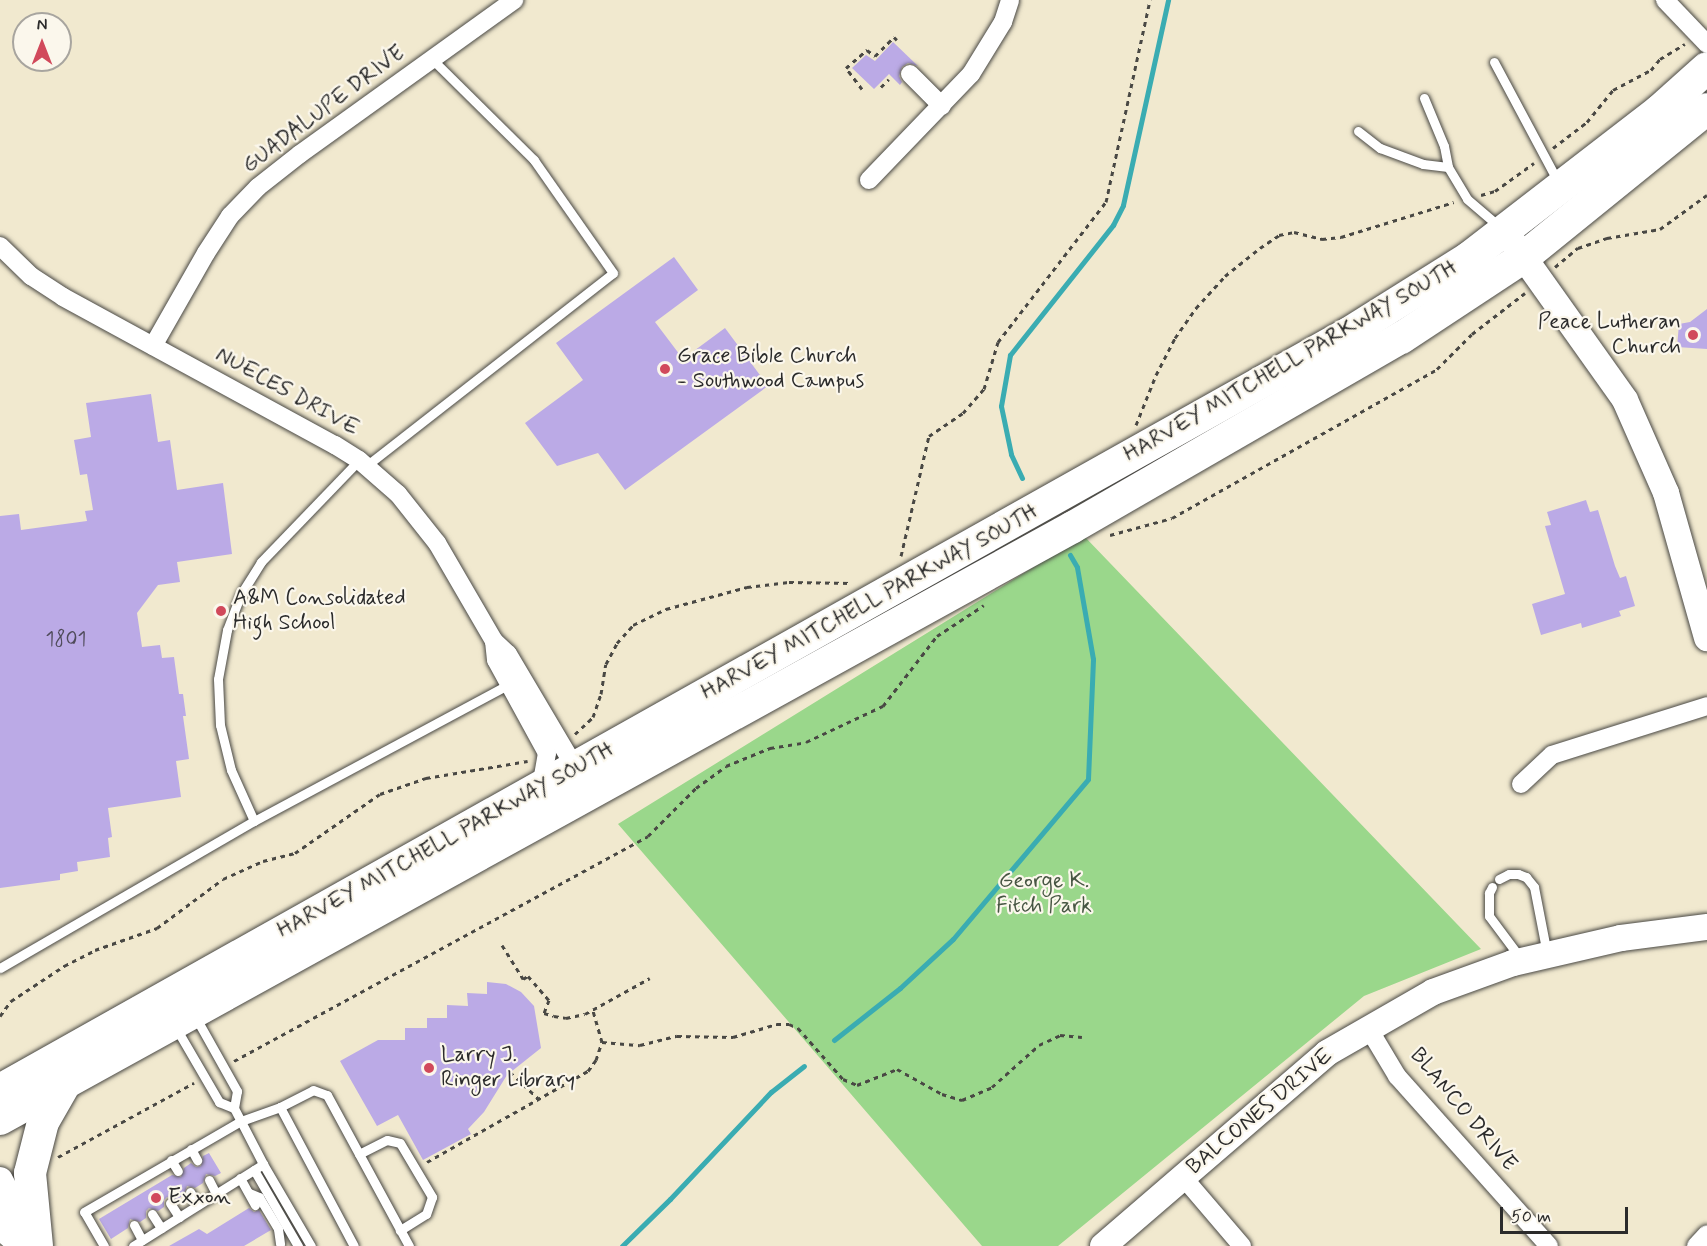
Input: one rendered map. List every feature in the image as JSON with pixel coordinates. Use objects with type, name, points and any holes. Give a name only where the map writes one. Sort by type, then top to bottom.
[{"type":"highway","name":"HARVEY MITCHELL PARKWAY SOUTH","points":[[562,756],[1349,333],[1470,257],[1659,111],[1707,68]]},
{"type":"highway","name":"HARVEY MITCHELL PARKWAY SOUTH","points":[[0,1119],[54,1074],[550,799],[1083,521],[1401,338],[1532,268],[1707,109]]},
{"type":"highway","points":[[550,799],[574,784],[562,756]]},
{"type":"highway","name":"HARVEY MITCHELL PARKWAY SOUTH","points":[[0,1090],[54,1074],[184,1018],[550,799]]},
{"type":"highway","points":[[0,1071],[54,1074],[30,1173],[35,1246]]},
{"type":"highway","points":[[0,1222],[28,1246]]},
{"type":"street","name":"GUADALUPE DRIVE","points":[[153,346],[230,216],[277,171],[514,0]]},
{"type":"street","points":[[869,180],[971,74],[1003,22],[1010,0]]},
{"type":"street","points":[[1665,0],[1702,39]]},
{"type":"street","points":[[910,74],[942,106]]},
{"type":"street","points":[[1505,231],[1625,400],[1699,579],[1707,638]]},
{"type":"street","name":"NUECES DRIVE","points":[[0,246],[45,286],[362,463],[398,494],[426,525],[494,641],[508,654],[562,756]]},
{"type":"street","name":"NUECES DRIVE","points":[[494,641],[496,660],[510,684],[562,756]]},
{"type":"street","points":[[1521,784],[1552,755],[1707,706]]},
{"type":"street","name":"BALCONES DRIVE","points":[[1103,1246],[1327,1053],[1433,992],[1523,961],[1548,955],[1621,938],[1707,927]]},
{"type":"street","name":"BLANCO DRIVE","points":[[1369,1029],[1397,1076],[1549,1246]]},
{"type":"street","points":[[1183,1177],[1242,1246]]},
{"type":"street","points":[[0,1180],[35,1246]]},
{"type":"street","points":[[1696,1246],[1707,1234]]},
{"type":"lane","points":[[254,821],[231,770],[220,725],[218,679],[227,630],[241,594],[261,562],[362,463],[613,273],[541,168],[431,58]]},
{"type":"lane","points":[[1494,62],[1542,156],[1562,187]]},
{"type":"lane","points":[[1424,98],[1444,146],[1448,167],[1467,199],[1505,231]]},
{"type":"lane","points":[[1358,131],[1380,148],[1423,164],[1448,167]]},
{"type":"lane","points":[[0,968],[254,821],[510,684]]},
{"type":"lane","points":[[1499,879],[1509,874],[1518,874],[1526,877],[1534,887],[1548,955]]},
{"type":"lane","points":[[1492,887],[1489,893],[1489,916],[1523,961]]},
{"type":"lane","points":[[184,1018],[224,1067],[237,1091],[234,1108],[258,1167],[298,1246]]},
{"type":"lane","points":[[184,1018],[205,1077],[219,1102],[234,1108]]},
{"type":"lane","points":[[104,1246],[84,1212],[241,1121],[280,1107],[313,1090],[327,1095],[409,1246]]},
{"type":"lane","points":[[280,1107],[354,1246]]},
{"type":"lane","points":[[359,1154],[387,1140],[400,1143],[432,1197],[426,1214],[400,1230]]},
{"type":"lane","points":[[191,1149],[197,1160]]},
{"type":"lane","points":[[171,1161],[178,1171]]},
{"type":"lane","points":[[134,1246],[258,1167]]},
{"type":"lane","points":[[258,1167],[311,1246]]},
{"type":"lane","points":[[153,1172],[159,1182]]},
{"type":"lane","points":[[240,1178],[255,1205]]},
{"type":"lane","points":[[208,1180],[216,1194]]},
{"type":"lane","points":[[135,1184],[141,1193]]},
{"type":"lane","points":[[190,1192],[198,1205]]},
{"type":"lane","points":[[249,1193],[259,1197],[278,1229],[281,1245]]},
{"type":"lane","points":[[116,1195],[122,1204]]},
{"type":"lane","points":[[170,1203],[179,1217]]},
{"type":"lane","points":[[152,1214],[161,1228]]},
{"type":"lane","points":[[134,1225],[142,1240]]},
{"type":"lane","points":[[270,1230],[281,1245]]},
{"type":"path","points":[[910,557],[899,562],[929,436],[963,413],[984,389],[998,342],[1106,201],[1150,0]]},
{"type":"path","points":[[862,89],[846,68],[867,50],[875,56],[880,54],[894,37],[897,40]]},
{"type":"path","points":[[1130,432],[1143,410],[1156,375],[1185,323],[1225,276],[1260,248],[1279,235],[1294,232],[1322,239],[1341,237],[1426,209],[1496,190],[1587,122],[1613,90],[1651,70],[1660,59],[1702,39]]},
{"type":"path","points":[[881,87],[889,79]]},
{"type":"path","points":[[1099,538],[1172,518],[1437,369],[1532,268],[1607,238],[1660,229],[1707,195]]},
{"type":"path","points":[[0,1016],[11,1001],[71,962],[95,950],[157,927],[224,879],[263,861],[295,853],[380,794],[411,782],[562,756],[593,717],[601,694],[606,664],[617,643],[633,625],[666,609],[747,587],[789,582],[857,582]]},
{"type":"path","points":[[224,1067],[648,836],[696,788],[726,766],[770,748],[806,742],[883,706],[937,636],[987,604]]},
{"type":"path","points":[[502,945],[523,979],[528,976],[549,1000],[544,1013],[566,1018],[593,1011],[650,978]]},
{"type":"path","points":[[422,1164],[588,1071],[597,1060],[602,1042],[593,1011]]},
{"type":"path","points":[[602,1042],[640,1045],[677,1036],[733,1037],[777,1024],[789,1024],[798,1028],[843,1079],[857,1085],[897,1069],[942,1094],[962,1100],[992,1087],[1039,1045],[1060,1035],[1082,1037]]},
{"type":"path","points":[[510,1072],[539,1099]]},
{"type":"path","points":[[35,1148],[58,1157],[205,1077]]},
{"type":"green space","name":"George K. Fitch Park","points":[[1084,536],[1481,949],[1364,996],[1058,1246],[982,1246],[618,824]]},
{"type":"building","points":[[893,42],[918,66],[908,63],[902,67],[899,76],[902,82],[900,85],[889,74],[874,89],[852,68],[866,55],[875,61]]},
{"type":"building","name":"Grace Bible Church - Southwood Campus","points":[[674,257],[698,290],[655,322],[683,359],[725,328],[768,386],[625,490],[598,453],[557,466],[525,423],[583,380],[556,343]]},
{"type":"building","name":"Peace Lutheran Church","points":[[1707,309],[1707,349],[1677,347],[1679,324],[1690,322]]},
{"type":"building","name":"A&M Consolidated High School","points":[[151,394],[158,442],[170,440],[177,490],[223,483],[232,554],[177,562],[180,582],[158,585],[137,613],[142,647],[160,645],[162,658],[174,657],[179,694],[183,694],[186,716],[183,716],[189,759],[176,761],[181,797],[108,808],[112,837],[108,838],[110,857],[77,862],[78,871],[60,874],[60,880],[0,888],[0,516],[19,514],[21,530],[87,521],[85,511],[93,510],[87,474],[80,475],[74,440],[91,437],[86,403]]},
{"type":"building","points":[[1586,500],[1590,512],[1598,510],[1615,566],[1620,578],[1626,576],[1635,606],[1619,611],[1621,616],[1582,628],[1581,623],[1541,635],[1532,604],[1565,594],[1545,526],[1551,525],[1547,512]]},
{"type":"building","name":"Larry J. Ringer Library","points":[[487,982],[506,984],[521,992],[534,1006],[541,1048],[507,1075],[484,1112],[468,1129],[471,1134],[423,1160],[398,1115],[377,1126],[340,1061],[378,1040],[405,1040],[405,1028],[427,1028],[427,1018],[447,1018],[447,1005],[468,1006],[467,993],[487,994]]},
{"type":"building","name":"Exxon","points":[[209,1153],[221,1173],[215,1176],[206,1174],[203,1183],[195,1188],[187,1186],[184,1195],[176,1200],[167,1197],[164,1200],[164,1207],[158,1211],[149,1208],[146,1211],[146,1218],[140,1222],[130,1219],[128,1228],[111,1239],[99,1219],[172,1175],[181,1177],[184,1168],[191,1163],[196,1167],[201,1166],[203,1156]]},
{"type":"building","points":[[249,1208],[254,1212],[259,1210],[271,1230],[244,1246],[169,1246],[199,1229],[207,1234]]},
{"type":"waterway","points":[[1022,478],[1011,454],[1001,406],[1010,355],[1113,225],[1123,205],[1168,0]]},
{"type":"waterway","points":[[834,1040],[900,988],[953,939],[1088,779],[1093,659],[1077,567],[1070,555]]},
{"type":"waterway","points":[[622,1246],[670,1199],[771,1092],[804,1066]]},
{"type":"place","name":"Peace Lutheran Church","points":[[1693,335]]},
{"type":"place","name":"Grace Bible Church - Southwood Campus","points":[[665,369]]},
{"type":"place","name":"A&M Consolidated High School","points":[[221,611]]},
{"type":"place","name":"Larry J. Ringer Library","points":[[429,1068]]},
{"type":"place","name":"Exxon","points":[[156,1198]]}]
